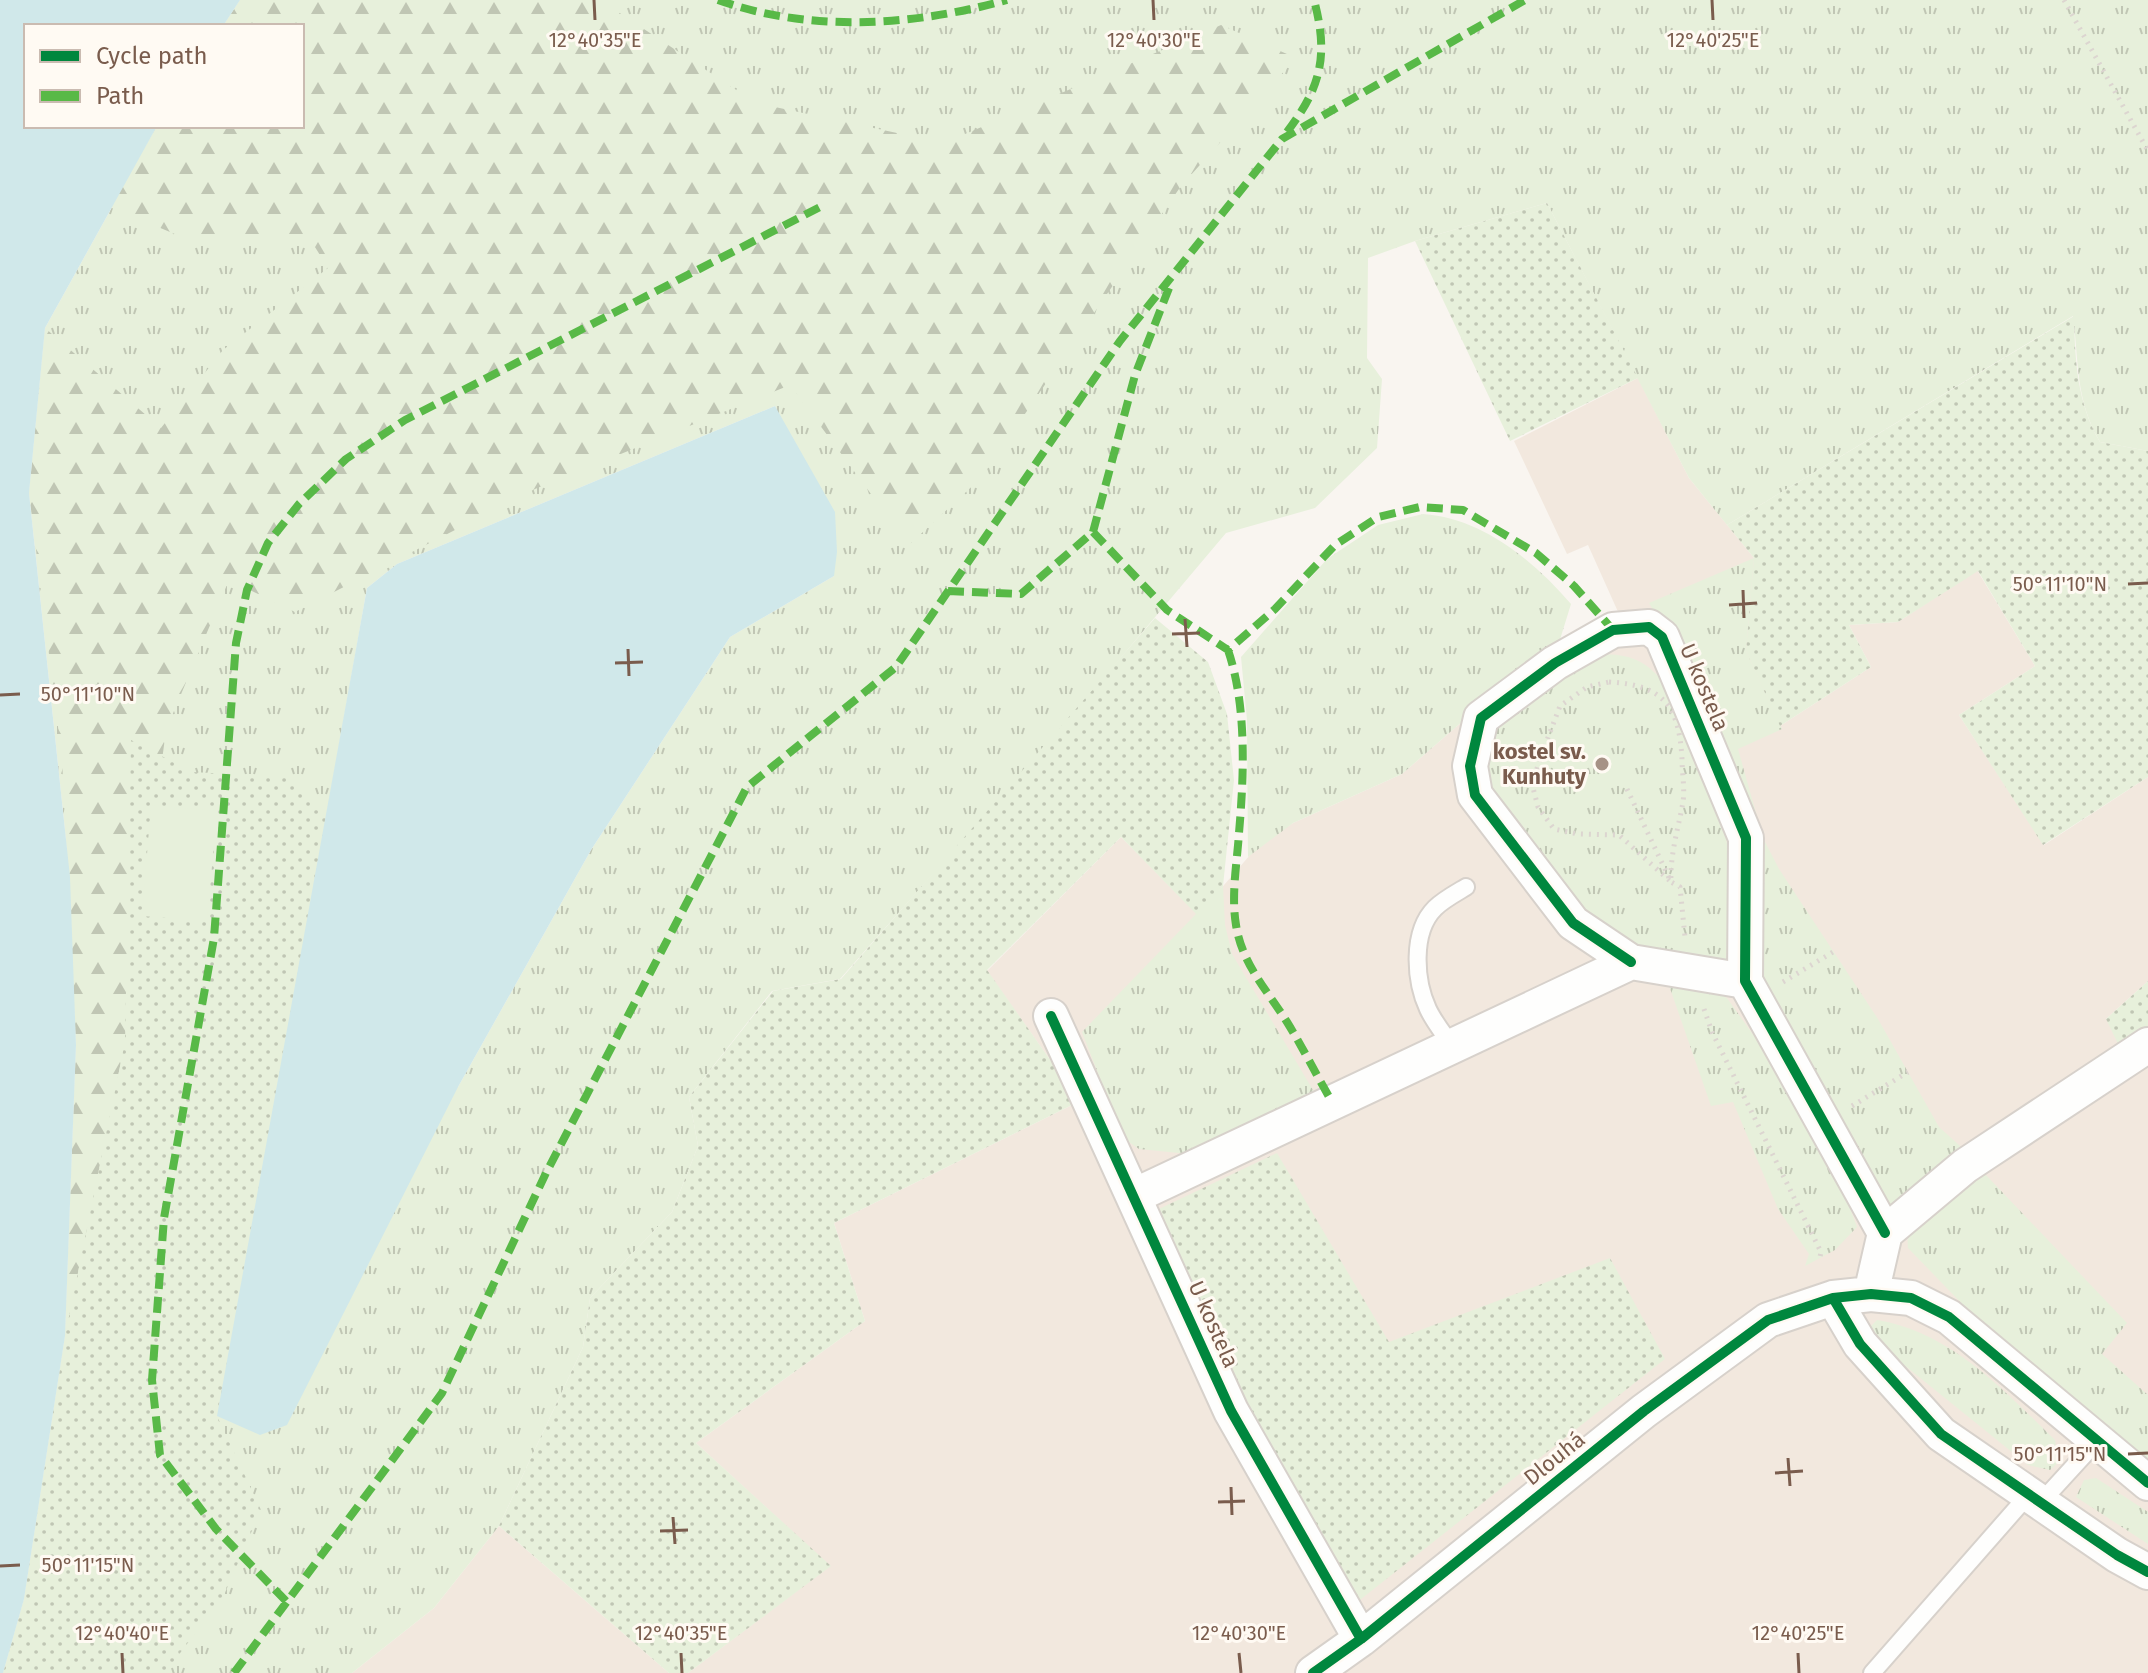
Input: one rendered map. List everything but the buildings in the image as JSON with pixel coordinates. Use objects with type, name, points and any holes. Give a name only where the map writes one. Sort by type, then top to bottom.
[{"type":"street","name":"U kostela","points":[[1750,990],[1691,972],[1631,962],[1573,923],[1475,795],[1470,766],[1481,718],[1500,701],[1613,630],[1649,627],[1662,637],[1746,838],[1750,990],[1885,1233]]},
{"type":"street","points":[[1134,1196],[1631,962]]},
{"type":"street","name":"U kostela","points":[[1051,1016],[1231,1411],[1361,1639]]},
{"type":"street","points":[[1871,1294],[1885,1233],[1965,1166],[2148,1045]]},
{"type":"street","name":"Dlouhá","points":[[1313,1673],[1361,1639],[1644,1411],[1768,1320],[1833,1298],[1871,1294],[1911,1298],[1949,1317],[2148,1483]]},
{"type":"street","points":[[1833,1298],[1860,1344],[1941,1434],[2148,1572]]},
{"type":"lane","points":[[1452,1046],[1428,1010],[1419,981],[1418,957],[1422,930],[1434,908],[1466,887]]},
{"type":"lane","points":[[1872,1673],[2036,1497],[2096,1442]]},
{"type":"path","points":[[2064,0],[2148,151]]},
{"type":"path","points":[[1671,882],[1670,859],[1684,798],[1680,727],[1669,703],[1639,683],[1609,682],[1587,687],[1560,706],[1532,784],[1538,807],[1554,829],[1578,834],[1619,835],[1671,882],[1680,887],[1691,972],[1712,1032],[1821,1252],[1822,1260],[1811,1268]]},
{"type":"path","points":[[1627,789],[1671,882]]},
{"type":"path","points":[[1750,990],[1833,952]]},
{"type":"path","points":[[1823,1122],[1908,1072]]},
{"type":"shaded area","points":[[1638,378],[1689,478],[1754,558],[1780,726],[1871,667],[1849,625],[1898,622],[1977,570],[2035,666],[1959,715],[2044,845],[2148,777],[2148,981],[2106,1019],[2148,1029],[2148,1673],[688,1673],[830,1566],[696,1443],[865,1321],[834,1223],[1072,1105],[1058,1071],[987,971],[1121,837],[1198,915],[1257,847],[1293,823],[1402,774],[1479,707],[1619,614],[1588,545],[1567,554],[1514,441]]},
{"type":"shaded area","points":[[499,1526],[669,1673],[352,1673],[434,1608]]},
{"type":"green space","points":[[240,0],[2148,0],[2148,451],[2100,442],[2082,395],[2073,316],[1727,525],[1689,478],[1547,203],[1415,241],[1368,258],[1367,358],[1382,379],[1377,448],[1315,508],[1226,533],[1048,744],[840,979],[772,991],[689,1097],[698,1146],[672,1212],[590,1298],[583,1347],[499,1526],[434,1608],[352,1673],[3,1673],[24,1599],[65,1336],[76,1045],[70,877],[29,493],[45,328],[156,128],[304,128],[304,24],[224,24]],"holes":[[[775,406],[834,576],[730,637],[591,850],[458,1087],[327,813],[367,588],[397,564]]]},
{"type":"green space","points":[[240,0],[600,0],[756,103],[944,143],[1221,25],[1296,58],[1181,186],[981,478],[909,545],[790,385],[535,489],[295,612],[229,580],[166,730],[125,1042],[65,1336],[76,1045],[62,759],[29,493],[45,328],[161,428],[223,350],[328,268],[310,239],[194,242],[110,207],[156,128],[304,128],[304,24],[224,24]]},
{"type":"green space","points":[[1547,203],[1638,378],[1510,441],[1415,241]]},
{"type":"green space","points":[[2074,316],[2082,397],[2100,442],[2148,451],[2148,777],[2043,845],[1959,715],[2035,666],[1978,571],[1898,622],[1849,625],[1871,667],[1780,726],[1746,651],[1754,558],[1727,525]]},
{"type":"green space","points":[[1423,514],[1445,517],[1486,533],[1540,572],[1571,604],[1558,646],[1479,707],[1402,774],[1293,823],[1248,857],[1247,720],[1241,657],[1327,559],[1378,525]]},
{"type":"green space","points":[[1754,558],[1746,651],[1782,729],[1738,749],[1763,838],[1779,869],[1878,1019],[1939,1127],[1969,1154],[1889,1206],[1756,976],[1756,853],[1678,652],[1649,603]]},
{"type":"green space","points":[[1155,618],[1208,662],[1227,714],[1234,780],[1223,886],[1198,916],[1121,837],[987,970],[1058,1071],[1072,1105],[834,1223],[865,1321],[696,1443],[831,1566],[688,1673],[669,1673],[499,1526],[583,1347],[590,1298],[672,1212],[698,1146],[689,1097],[773,991],[841,979]]},
{"type":"green space","points":[[1595,654],[1616,655],[1641,662],[1663,682],[1718,795],[1732,871],[1726,961],[1630,943],[1568,903],[1487,797],[1487,733]]},
{"type":"green space","points":[[131,740],[192,772],[290,777],[327,813],[217,1416],[261,1510],[224,1595],[165,1673],[3,1673],[24,1599],[65,1336],[125,1042]]},
{"type":"green space","points":[[151,805],[217,811],[207,921],[142,916]]},
{"type":"green space","points":[[1223,886],[1225,925],[1232,954],[1316,1095],[1189,1154],[1139,1149],[1123,1138],[1082,1032]]},
{"type":"green space","points":[[1665,974],[1708,987],[1727,998],[1754,1036],[1848,1203],[1857,1227],[1835,1250],[1805,1266],[1809,1254],[1778,1209],[1733,1102],[1711,1106]]},
{"type":"green space","points":[[2148,981],[2148,1029],[2120,1048],[2106,1019]]},
{"type":"green space","points":[[1277,1153],[1389,1342],[1610,1258],[1665,1359],[1356,1603],[1241,1400],[1154,1220],[1159,1209]]},
{"type":"green space","points":[[1984,1173],[2127,1323],[2102,1354],[2148,1395],[2148,1466],[2088,1419],[1970,1312],[1908,1248],[1909,1235],[1923,1213]]},
{"type":"green space","points":[[1877,1320],[1929,1337],[1974,1366],[2055,1440],[2058,1463],[2050,1470],[2028,1465],[1893,1356],[1871,1334],[1871,1326]]},
{"type":"green space","points":[[2096,1478],[2148,1512],[2148,1544],[2076,1497],[2084,1480]]},
{"type":"water","points":[[0,0],[240,0],[224,24],[24,24],[24,128],[156,128],[45,328],[29,493],[70,877],[76,1045],[65,1336],[24,1599],[3,1673],[0,1673]]},
{"type":"water","points":[[775,406],[835,512],[837,552],[834,576],[730,637],[591,850],[458,1087],[287,1425],[260,1435],[217,1416],[367,588],[397,564]]},
{"type":"marked path","points":[[718,0],[789,18],[862,22],[935,16],[1007,0]]},
{"type":"marked path","points":[[1287,132],[1308,100],[1319,70],[1321,38],[1314,0]]},
{"type":"marked path","points":[[234,1673],[442,1393],[546,1173],[747,787],[896,667],[1120,341],[1282,139],[1525,0]]},
{"type":"marked path","points":[[286,1601],[216,1529],[160,1455],[152,1380],[164,1218],[214,938],[236,643],[247,590],[268,543],[299,504],[346,459],[405,420],[824,205]]},
{"type":"marked path","points":[[1093,532],[1135,375],[1169,288]]},
{"type":"marked path","points":[[948,591],[1021,594],[1093,532],[1167,610],[1228,650],[1275,609],[1335,545],[1378,517],[1420,507],[1463,510],[1536,553],[1574,586],[1613,630]]},
{"type":"marked path","points":[[1228,650],[1238,694],[1242,741],[1242,788],[1234,891],[1239,939],[1256,976],[1293,1032],[1332,1102]]},
{"type":"cycle path","points":[[1631,962],[1573,923],[1475,795],[1470,766],[1481,718],[1555,663],[1613,630],[1649,627],[1662,637],[1746,838],[1745,981],[1885,1233]]},
{"type":"cycle path","points":[[1051,1016],[1231,1411],[1361,1639]]},
{"type":"cycle path","points":[[1313,1673],[1361,1639],[1644,1411],[1768,1320],[1833,1298],[1871,1294],[1911,1298],[1949,1317],[2148,1483]]},
{"type":"cycle path","points":[[1833,1298],[1860,1344],[1941,1434],[2117,1555],[2148,1572]]},
{"type":"place","name":"kostel sv. Kunhuty","points":[[1602,764]]}]
